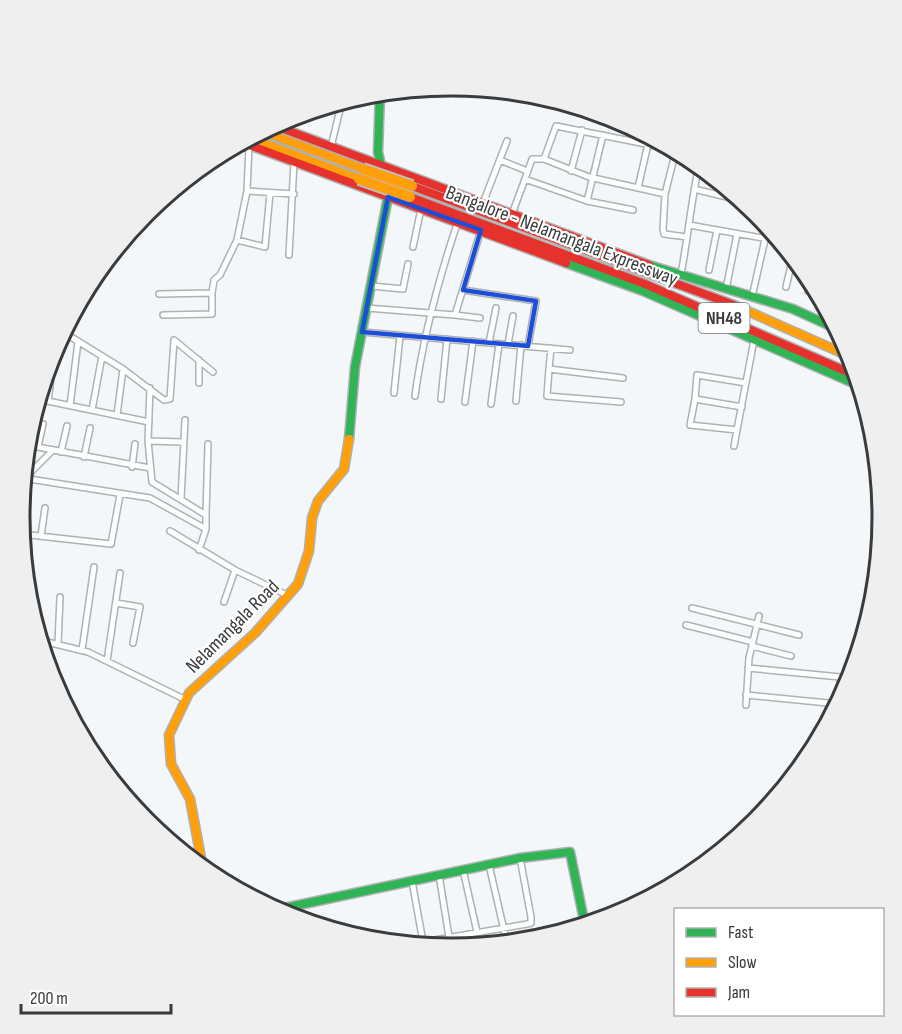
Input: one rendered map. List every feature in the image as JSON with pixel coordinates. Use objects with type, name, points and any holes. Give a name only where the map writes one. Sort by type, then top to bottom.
[{"type":"main road","points":[[379,102],[380,164],[388,197]]},
{"type":"main road","points":[[286,130],[512,214],[825,323]]},
{"type":"main road","name":"Bangalore - Nelamangala Expressway","points":[[273,136],[361,174],[669,280],[838,351]]},
{"type":"main road","name":"Bangalore - Nelamangala Expressway","points":[[255,144],[361,174]]},
{"type":"main road","points":[[254,145],[294,162],[643,291],[850,382]]},
{"type":"main road","name":"Bangalore - Nelamangala Expressway","points":[[411,192],[645,284],[846,371]]},
{"type":"main road","name":"Nelamangala Road","points":[[200,855],[190,799],[171,764],[169,735],[189,693],[255,633],[298,584],[309,551],[312,518],[318,501],[344,470],[348,450],[355,367],[388,197]]},
{"type":"main road","points":[[292,907],[520,858],[570,852],[583,917]]},
{"type":"street","points":[[332,147],[340,111]]},
{"type":"street","points":[[544,159],[556,126],[646,144]]},
{"type":"street","points":[[571,171],[582,130]]},
{"type":"street","points":[[587,201],[603,135]]},
{"type":"street","points":[[483,203],[507,141]]},
{"type":"street","points":[[638,188],[648,145]]},
{"type":"street","points":[[163,315],[212,314],[214,280],[220,275],[237,240],[247,191],[247,149]]},
{"type":"street","points":[[512,214],[532,159],[544,159],[594,178],[665,194]]},
{"type":"street","points":[[500,160],[527,171]]},
{"type":"street","points":[[674,160],[665,194],[664,234],[687,237]]},
{"type":"street","points":[[289,255],[294,162]]},
{"type":"street","points":[[681,274],[697,176]]},
{"type":"street","points":[[525,179],[587,201],[633,210]]},
{"type":"street","points":[[694,189],[724,196]]},
{"type":"street","points":[[247,191],[294,194]]},
{"type":"street","points":[[237,240],[265,247],[270,193]]},
{"type":"street","points":[[413,248],[421,209]]},
{"type":"street","points":[[415,396],[437,284],[458,221]]},
{"type":"street","points":[[689,225],[765,238],[752,297]]},
{"type":"street","points":[[455,315],[481,230]]},
{"type":"street","points":[[708,270],[717,230]]},
{"type":"street","points":[[726,289],[738,234]]},
{"type":"street","points":[[372,286],[403,289],[408,264]]},
{"type":"street","points":[[786,287],[790,268]]},
{"type":"street","points":[[463,290],[536,301],[528,346]]},
{"type":"street","points":[[159,294],[212,293]]},
{"type":"street","points":[[367,308],[480,318]]},
{"type":"street","points":[[489,343],[495,308]]},
{"type":"street","points":[[508,344],[513,316]]},
{"type":"street","points":[[362,332],[570,350]]},
{"type":"street","points":[[394,393],[400,336]]},
{"type":"street","points":[[70,337],[123,369],[164,400],[170,399],[174,340],[213,372]]},
{"type":"street","points":[[441,399],[447,339]]},
{"type":"street","points":[[734,446],[754,340]]},
{"type":"street","points":[[465,402],[473,341]]},
{"type":"street","points":[[70,406],[78,342]]},
{"type":"street","points":[[491,404],[499,344]]},
{"type":"street","points":[[516,401],[521,345]]},
{"type":"street","points":[[551,348],[546,396],[621,402]]},
{"type":"street","points":[[92,410],[102,356]]},
{"type":"street","points":[[199,360],[200,383]]},
{"type":"street","points":[[117,415],[123,369]]},
{"type":"street","points":[[549,369],[623,378]]},
{"type":"street","points":[[737,430],[690,425],[697,375],[746,382]]},
{"type":"street","points":[[150,388],[148,441],[152,482],[206,515]]},
{"type":"street","points":[[48,394],[48,401],[149,422]]},
{"type":"street","points":[[695,399],[742,406]]},
{"type":"street","points":[[181,499],[185,420]]},
{"type":"street","points":[[43,424],[38,447],[150,468]]},
{"type":"street","points":[[61,452],[67,426]]},
{"type":"street","points":[[84,457],[90,428]]},
{"type":"street","points":[[148,441],[183,442]]},
{"type":"street","points":[[132,466],[135,444]]},
{"type":"street","points":[[199,550],[206,529],[208,444]]},
{"type":"street","points":[[33,470],[53,450]]},
{"type":"street","points":[[32,479],[150,498],[206,529]]},
{"type":"street","points":[[31,535],[111,544],[120,495]]},
{"type":"street","points":[[41,536],[45,508]]},
{"type":"street","points":[[170,531],[235,570],[289,596]]},
{"type":"street","points":[[82,650],[94,567]]},
{"type":"street","points":[[224,602],[235,570]]},
{"type":"street","points":[[107,661],[120,573]]},
{"type":"street","points":[[58,644],[60,597]]},
{"type":"street","points":[[116,603],[140,607],[133,643]]},
{"type":"street","points":[[692,608],[799,634]]},
{"type":"street","points":[[746,705],[748,669],[759,616]]},
{"type":"street","points":[[686,625],[791,656]]},
{"type":"street","points":[[49,642],[82,650],[186,700]]},
{"type":"street","points":[[748,669],[840,678]]},
{"type":"street","points":[[746,695],[829,702]]},
{"type":"street","points":[[445,938],[531,922],[520,858]]},
{"type":"street","points":[[489,865],[505,934]]},
{"type":"street","points":[[463,870],[477,932]]},
{"type":"street","points":[[439,875],[449,937]]},
{"type":"street","points":[[412,881],[422,937]]},
{"type":"highlighted area","points":[[388,197],[481,230],[463,290],[536,301],[528,346],[362,332]]},
{"type":"traffic: fast","points":[[349,439],[355,367],[388,197],[378,152],[380,102]]},
{"type":"traffic: fast","points":[[566,263],[643,291],[850,382]]},
{"type":"traffic: fast","points":[[649,265],[793,309],[825,324]]},
{"type":"traffic: fast","points":[[291,907],[520,858],[570,852],[583,917]]},
{"type":"traffic: slow","points":[[273,135],[363,169]]},
{"type":"traffic: slow","points":[[260,142],[359,179]]},
{"type":"traffic: slow","points":[[363,169],[412,186]]},
{"type":"traffic: slow","points":[[359,179],[410,197]]},
{"type":"traffic: slow","points":[[734,305],[838,351]]},
{"type":"traffic: slow","points":[[200,855],[190,799],[171,764],[169,735],[189,693],[255,633],[298,584],[309,551],[312,518],[318,501],[344,469],[349,439]]},
{"type":"traffic: jam","points":[[286,130],[649,265]]},
{"type":"traffic: jam","points":[[252,146],[566,263]]},
{"type":"traffic: jam","points":[[412,186],[734,305]]},
{"type":"traffic: jam","points":[[410,197],[645,284],[846,371]]}]
